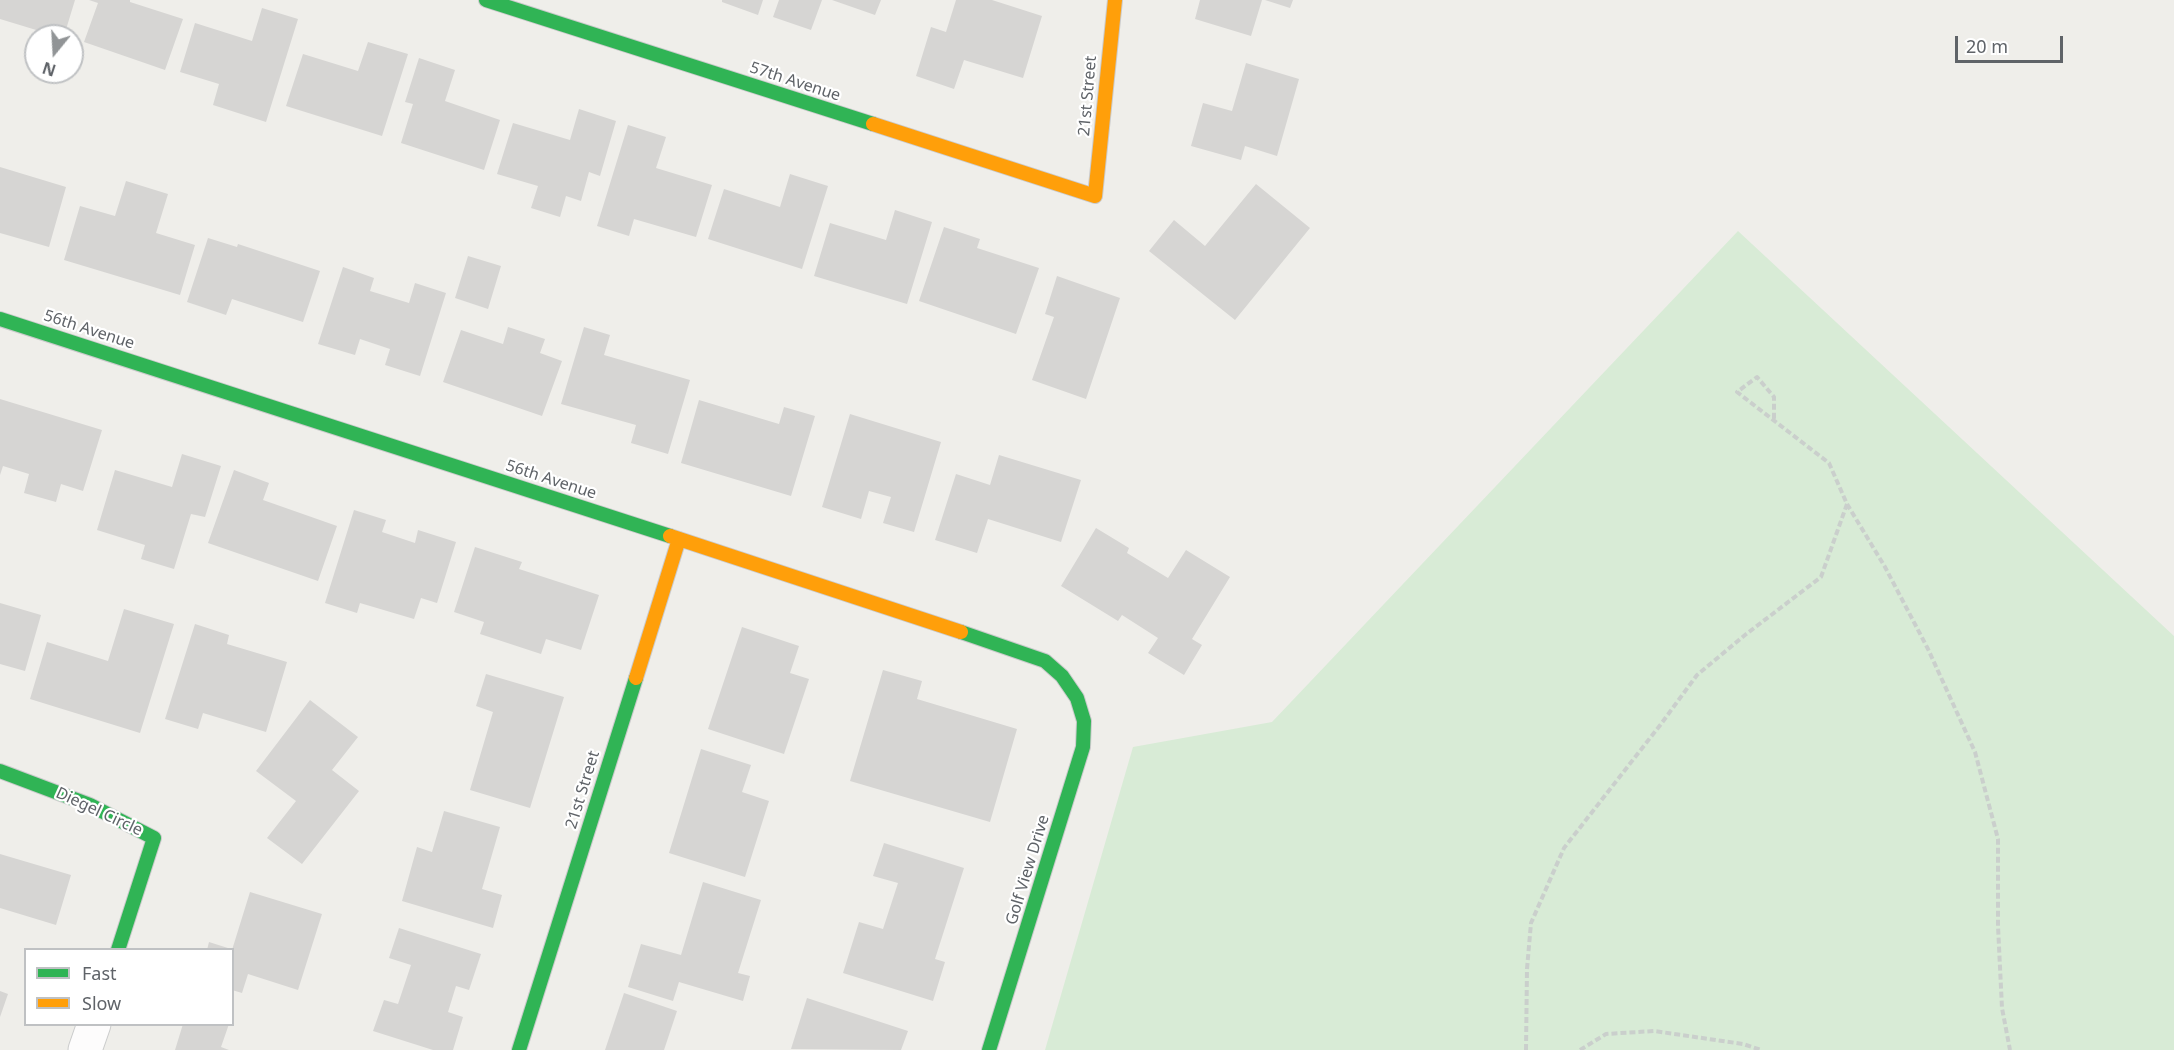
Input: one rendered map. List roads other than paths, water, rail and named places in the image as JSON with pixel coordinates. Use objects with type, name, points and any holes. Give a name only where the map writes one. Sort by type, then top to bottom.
[{"type":"street","name":"57th Avenue","points":[[486,0],[1095,196]]},
{"type":"street","name":"21st Street","points":[[1095,196],[1115,0]]},
{"type":"street","name":"56th Avenue","points":[[0,319],[1029,654],[1045,661],[1062,676],[1077,698]]},
{"type":"street","name":"21st Street","points":[[519,1050],[679,539]]},
{"type":"street","name":"Golf View Drive","points":[[988,1050],[1083,747],[1084,721],[1077,698]]},
{"type":"street","name":"Diegel Circle","points":[[0,771],[90,805],[154,838],[119,948]]},
{"type":"street","points":[[85,1050],[93,1026]]}]
